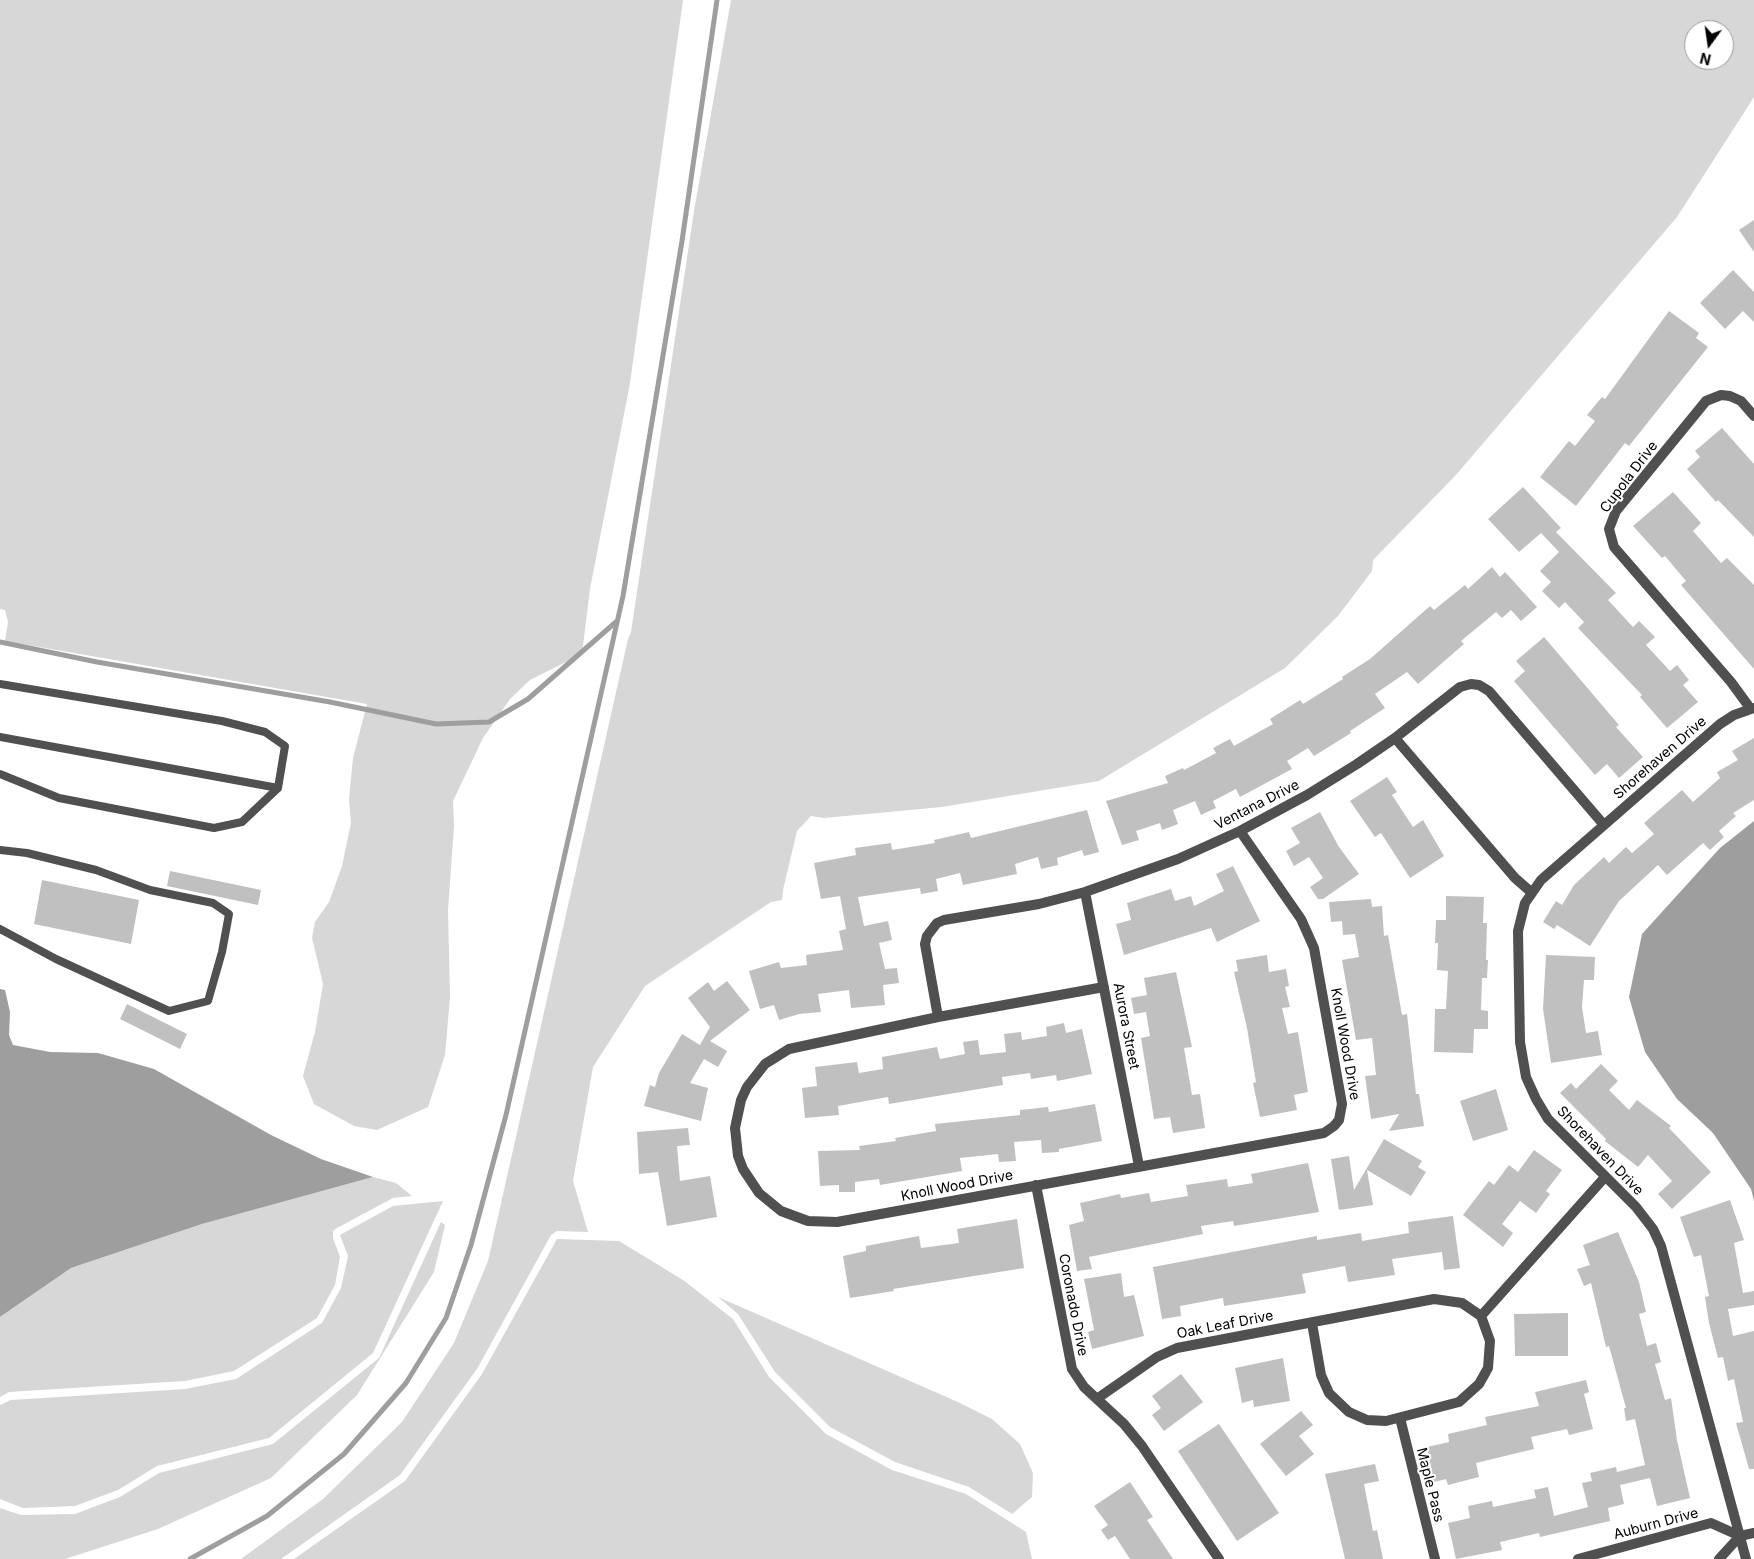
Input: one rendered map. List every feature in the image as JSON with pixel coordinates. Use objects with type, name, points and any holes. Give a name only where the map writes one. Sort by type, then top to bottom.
[{"type":"street","name":"Cupola Drive","points":[[1752,708],[1614,547],[1609,528],[1616,511],[1706,402],[1721,395],[1730,396],[1741,401],[1754,416]]},
{"type":"street","name":"Ventana Drive","points":[[938,1017],[925,944],[927,936],[937,923],[944,920],[1039,904],[1086,892],[1170,862],[1240,831],[1306,796],[1395,738],[1460,686],[1479,685],[1489,691],[1604,825]]},
{"type":"street","name":"Shorehaven Drive","points":[[1746,1559],[1661,1246],[1653,1229],[1636,1207],[1548,1119],[1526,1077],[1520,1042],[1518,931],[1522,910],[1531,892],[1541,880],[1720,724],[1752,708]]},
{"type":"street","points":[[1395,738],[1515,878],[1531,892]]},
{"type":"street","name":"Knoll Wood Drive","points":[[1104,988],[938,1017],[803,1044],[783,1052],[765,1064],[747,1087],[741,1100],[736,1120],[738,1156],[750,1182],[759,1193],[781,1211],[794,1217],[822,1223],[837,1222],[1324,1133],[1334,1126],[1342,1112],[1314,948],[1301,919],[1240,831]]},
{"type":"street","name":"Aurora Street","points":[[1086,892],[1139,1166]]},
{"type":"street","points":[[1312,1322],[1321,1375],[1335,1400],[1349,1412],[1367,1420],[1386,1421],[1459,1402],[1480,1384],[1488,1368],[1491,1350],[1488,1332],[1481,1316],[1606,1177]]},
{"type":"street","name":"Coronado Drive","points":[[1036,1185],[1070,1362],[1084,1387],[1098,1398],[1142,1446],[1219,1559]]},
{"type":"street","name":"Oak Leaf Drive","points":[[1098,1398],[1157,1357],[1177,1348],[1434,1299],[1462,1303],[1481,1316]]},
{"type":"street","name":"Maple Pass","points":[[1400,1418],[1435,1559]]},
{"type":"street","name":"Auburn Drive","points":[[1578,1559],[1711,1523],[1740,1536]]},
{"type":"street","points":[[1719,1559],[1740,1536],[1754,1533]]},
{"type":"lane","points":[[0,684],[222,721],[265,732],[285,746],[278,788],[242,822],[214,828],[59,798],[0,774]]},
{"type":"lane","points":[[0,737],[278,788]]},
{"type":"lane","points":[[0,850],[96,870],[150,890],[213,903],[229,914],[222,952],[208,1001],[169,1011],[56,959],[0,929]]},
{"type":"shaded area","points":[[0,0],[683,0],[630,383],[590,589],[582,654],[530,680],[510,699],[483,738],[453,801],[454,826],[448,910],[450,997],[445,1055],[428,1107],[377,1130],[354,1126],[314,1104],[303,1076],[315,1032],[323,984],[312,938],[315,922],[329,902],[342,866],[351,823],[349,799],[353,758],[367,704],[5,641],[8,622],[5,610],[0,609]]},
{"type":"shaded area","points":[[731,0],[1754,0],[1754,97],[1677,217],[1455,476],[1373,560],[1372,571],[1338,616],[1285,668],[1099,781],[942,807],[824,818],[811,816],[797,831],[782,900],[771,902],[645,986],[593,1067],[573,1181],[588,1232],[557,1231],[551,1235],[477,1369],[400,1475],[281,1559],[241,1559],[323,1499],[402,1422],[454,1343],[488,1261],[631,632],[694,211]]},
{"type":"shaded area","points":[[1754,821],[1754,1201],[1751,1189],[1713,1133],[1677,1099],[1645,1052],[1629,997],[1642,934],[1720,848]]},
{"type":"shaded area","points":[[0,989],[5,990],[10,1012],[9,1035],[13,1045],[50,1052],[98,1053],[154,1069],[271,1135],[321,1159],[373,1177],[202,1224],[71,1268],[0,1317]]},
{"type":"shaded area","points":[[373,1177],[396,1183],[412,1196],[393,1198],[333,1231],[333,1238],[340,1257],[335,1285],[317,1318],[234,1371],[185,1381],[9,1392],[0,1397],[0,1317],[71,1268],[202,1224]]},
{"type":"shaded area","points":[[443,1201],[373,1353],[269,1438],[157,1466],[118,1490],[75,1506],[23,1508],[0,1499],[0,1405],[11,1400],[185,1389],[236,1379],[322,1323],[341,1288],[348,1256],[340,1235],[393,1206]]},
{"type":"shaded area","points":[[441,1222],[445,1225],[434,1272],[357,1395],[271,1478],[158,1529],[65,1559],[0,1559],[0,1508],[21,1515],[75,1514],[120,1497],[159,1473],[273,1444],[379,1358]]},
{"type":"shaded area","points":[[557,1239],[619,1241],[683,1280],[733,1319],[769,1377],[826,1434],[892,1470],[966,1494],[1026,1532],[1032,1559],[294,1559],[405,1481],[482,1374]]},
{"type":"shaded area","points":[[718,1297],[958,1402],[992,1419],[1020,1444],[1033,1473],[1032,1497],[1012,1514],[969,1487],[895,1462],[830,1427],[775,1372],[738,1314]]},
{"type":"building","points":[[1754,220],[1754,252],[1739,230]]},
{"type":"building","points":[[1733,270],[1754,292],[1754,322],[1743,311],[1725,329],[1700,303]]},
{"type":"building","points":[[1669,311],[1699,333],[1696,338],[1708,347],[1629,446],[1625,443],[1576,506],[1540,477],[1569,441],[1575,446],[1595,421],[1587,415],[1602,397],[1605,399]]},
{"type":"building","points":[[1722,428],[1754,464],[1754,537],[1718,500],[1716,502],[1687,469],[1700,457],[1695,451]]},
{"type":"building","points":[[1523,487],[1561,528],[1556,532],[1616,593],[1608,600],[1633,627],[1639,621],[1655,637],[1646,645],[1670,671],[1677,665],[1689,680],[1683,685],[1698,702],[1667,728],[1640,697],[1642,695],[1578,628],[1584,622],[1565,602],[1559,608],[1542,591],[1551,582],[1540,571],[1559,552],[1541,533],[1519,552],[1488,519]]},
{"type":"building","points":[[1673,492],[1701,523],[1693,531],[1721,563],[1727,558],[1754,585],[1754,669],[1681,585],[1686,581],[1665,556],[1662,558],[1633,526]]},
{"type":"building","points":[[1492,567],[1500,577],[1505,572],[1537,607],[1521,621],[1511,610],[1502,618],[1496,612],[1461,641],[1464,644],[1418,684],[1407,672],[1375,694],[1385,708],[1350,731],[1351,733],[1314,756],[1308,748],[1287,761],[1292,769],[1240,797],[1236,789],[1213,801],[1216,808],[1201,815],[1195,801],[1173,810],[1178,824],[1162,830],[1160,823],[1136,831],[1139,840],[1122,845],[1106,801],[1168,783],[1165,776],[1183,768],[1184,770],[1216,753],[1213,748],[1230,739],[1234,746],[1273,724],[1270,719],[1300,700],[1303,704],[1343,679],[1342,677],[1370,659],[1430,606],[1434,610],[1465,585],[1468,589]]},
{"type":"building","points":[[1544,637],[1619,725],[1616,727],[1643,757],[1619,778],[1607,764],[1595,775],[1514,681],[1525,671],[1516,661]]},
{"type":"building","points":[[1754,738],[1754,800],[1733,813],[1736,816],[1719,831],[1724,837],[1710,850],[1703,843],[1667,875],[1658,865],[1619,901],[1590,946],[1557,925],[1554,929],[1543,922],[1556,901],[1562,905],[1574,885],[1604,857],[1609,863],[1626,847],[1632,853],[1654,834],[1644,823],[1682,790],[1693,802],[1720,778],[1717,772],[1738,760],[1732,751]]},
{"type":"building","points":[[1387,777],[1397,792],[1392,795],[1413,827],[1423,820],[1444,856],[1410,878],[1381,833],[1375,837],[1350,801]]},
{"type":"building","points":[[1087,810],[1099,852],[1084,856],[1082,850],[1057,858],[1058,865],[1041,869],[1038,857],[1015,864],[1017,874],[963,885],[960,873],[936,879],[938,891],[921,894],[920,888],[858,897],[864,926],[888,921],[892,940],[879,943],[885,969],[897,968],[899,983],[883,985],[885,1005],[851,1008],[849,990],[818,994],[821,1012],[799,1014],[779,1020],[774,1005],[760,1009],[749,971],[779,962],[781,968],[807,965],[806,955],[843,950],[839,931],[846,929],[840,896],[821,899],[814,863],[856,855],[855,848],[891,843],[892,850],[935,843],[934,840],[969,832],[971,838]]},
{"type":"building","points":[[1320,812],[1339,847],[1359,874],[1323,899],[1318,899],[1310,887],[1323,878],[1309,857],[1294,866],[1286,851],[1300,843],[1291,828]]},
{"type":"building","points":[[1233,866],[1260,921],[1217,942],[1211,928],[1124,955],[1116,924],[1131,920],[1127,903],[1171,889],[1175,901],[1191,896],[1194,906],[1224,891],[1216,874]]},
{"type":"building","points":[[170,871],[261,890],[258,905],[167,886]]},
{"type":"building","points":[[42,880],[139,900],[131,944],[34,924]]},
{"type":"building","points":[[1446,896],[1484,897],[1483,923],[1487,923],[1486,960],[1488,960],[1487,978],[1482,978],[1481,1010],[1488,1011],[1488,1029],[1474,1029],[1473,1053],[1434,1052],[1435,1009],[1446,1009],[1448,971],[1437,970],[1438,943],[1435,943],[1436,920],[1446,920]]},
{"type":"building","points":[[1371,899],[1372,907],[1382,906],[1384,936],[1388,935],[1402,1015],[1407,1014],[1416,1094],[1419,1094],[1424,1126],[1389,1131],[1399,1114],[1371,1119],[1365,1076],[1376,1075],[1372,1038],[1356,1040],[1342,960],[1359,957],[1355,934],[1343,935],[1342,921],[1331,922],[1329,902]]},
{"type":"building","points":[[1267,955],[1269,972],[1286,969],[1289,986],[1285,987],[1290,1007],[1282,1008],[1288,1034],[1298,1032],[1308,1092],[1294,1095],[1297,1110],[1260,1117],[1253,1083],[1256,1082],[1247,1028],[1234,972],[1238,971],[1236,960]]},
{"type":"building","points":[[1546,955],[1595,957],[1594,980],[1584,980],[1582,1007],[1586,1033],[1598,1031],[1602,1055],[1551,1063],[1543,1009]]},
{"type":"building","points":[[1176,972],[1192,1047],[1184,1048],[1192,1095],[1200,1094],[1205,1128],[1173,1133],[1170,1117],[1154,1119],[1141,1038],[1150,1036],[1146,1012],[1134,1014],[1131,998],[1147,995],[1144,978]]},
{"type":"building","points":[[727,981],[750,1010],[710,1041],[727,1051],[718,1067],[704,1059],[690,1083],[708,1088],[701,1121],[644,1106],[650,1085],[655,1087],[659,1073],[682,1034],[700,1045],[710,1027],[688,998],[708,982],[714,991]]},
{"type":"building","points":[[127,1004],[187,1034],[180,1049],[120,1019]]},
{"type":"building","points":[[1064,1023],[1066,1033],[1082,1029],[1092,1074],[1057,1081],[1056,1075],[1031,1079],[1030,1073],[1002,1077],[1003,1085],[889,1104],[888,1097],[838,1106],[839,1115],[805,1118],[802,1088],[817,1086],[815,1067],[857,1062],[859,1073],[883,1069],[882,1057],[937,1047],[940,1059],[965,1054],[963,1042],[978,1040],[980,1055],[1006,1052],[1004,1034],[1021,1032],[1022,1040],[1047,1036],[1046,1027]]},
{"type":"building","points":[[1601,1064],[1618,1081],[1609,1090],[1629,1110],[1637,1100],[1671,1126],[1669,1128],[1711,1172],[1672,1209],[1658,1194],[1672,1181],[1648,1155],[1638,1167],[1605,1141],[1606,1139],[1560,1093],[1571,1083],[1576,1089]]},
{"type":"building","points":[[1496,1089],[1508,1130],[1473,1141],[1460,1101]]},
{"type":"building","points":[[1095,1104],[1102,1141],[1059,1149],[1059,1152],[1042,1153],[1041,1140],[1014,1142],[1016,1161],[999,1162],[998,1154],[960,1158],[962,1171],[880,1185],[879,1179],[855,1182],[855,1192],[839,1192],[839,1185],[820,1186],[818,1151],[860,1150],[859,1146],[896,1141],[895,1138],[936,1131],[935,1124],[1020,1115],[1020,1110],[1048,1107],[1049,1112]]},
{"type":"building","points":[[688,1128],[690,1145],[677,1146],[680,1181],[710,1176],[717,1217],[667,1226],[658,1172],[639,1174],[637,1132]]},
{"type":"building","points":[[1384,1139],[1422,1161],[1418,1167],[1426,1172],[1411,1196],[1367,1170],[1373,1205],[1339,1210],[1331,1159],[1349,1156],[1354,1190]]},
{"type":"building","points":[[1534,1150],[1562,1170],[1546,1191],[1550,1194],[1536,1213],[1520,1201],[1502,1224],[1513,1233],[1503,1247],[1463,1215],[1489,1181],[1494,1185],[1509,1165],[1518,1172]]},
{"type":"building","points":[[1308,1163],[1319,1212],[1234,1226],[1233,1221],[1201,1226],[1203,1234],[1089,1257],[1092,1269],[1077,1271],[1069,1225],[1084,1221],[1080,1203],[1120,1194],[1121,1198],[1149,1193],[1151,1202],[1188,1196],[1186,1185],[1227,1179],[1228,1187],[1253,1183],[1251,1174]]},
{"type":"building","points":[[1730,1200],[1744,1240],[1734,1243],[1743,1293],[1754,1291],[1754,1305],[1728,1309],[1733,1336],[1754,1331],[1754,1469],[1749,1469],[1736,1423],[1743,1422],[1734,1379],[1728,1381],[1723,1357],[1718,1358],[1709,1323],[1705,1297],[1709,1296],[1701,1255],[1694,1257],[1680,1217]]},
{"type":"building","points":[[1453,1216],[1460,1268],[1444,1270],[1442,1252],[1392,1259],[1395,1275],[1348,1282],[1345,1266],[1302,1274],[1306,1293],[1224,1306],[1223,1298],[1180,1306],[1181,1316],[1162,1319],[1153,1267],[1317,1236],[1317,1240],[1361,1233],[1362,1241],[1409,1233],[1408,1222]]},
{"type":"building","points":[[1017,1219],[1024,1268],[893,1289],[894,1291],[850,1298],[843,1256],[866,1251],[866,1246],[919,1236],[921,1248],[959,1243],[957,1229]]},
{"type":"building","points":[[1618,1232],[1639,1282],[1646,1312],[1639,1314],[1647,1346],[1656,1343],[1661,1362],[1655,1364],[1665,1400],[1671,1398],[1677,1440],[1690,1498],[1657,1506],[1650,1478],[1620,1485],[1624,1504],[1608,1508],[1610,1521],[1540,1537],[1539,1533],[1500,1542],[1502,1550],[1456,1559],[1448,1523],[1470,1518],[1468,1506],[1492,1501],[1493,1507],[1536,1498],[1534,1490],[1548,1487],[1554,1516],[1588,1507],[1582,1483],[1592,1481],[1590,1473],[1616,1467],[1617,1472],[1645,1465],[1635,1419],[1626,1421],[1624,1408],[1626,1408],[1609,1346],[1606,1347],[1591,1283],[1584,1286],[1577,1269],[1590,1265],[1583,1245]]},
{"type":"building","points":[[1121,1273],[1124,1297],[1134,1295],[1144,1336],[1092,1349],[1088,1332],[1094,1330],[1084,1279]]},
{"type":"building","points":[[1568,1313],[1568,1356],[1515,1356],[1514,1314]]},
{"type":"building","points":[[1283,1358],[1290,1401],[1254,1407],[1253,1400],[1242,1403],[1235,1368]]},
{"type":"building","points":[[1181,1374],[1203,1402],[1164,1431],[1152,1415],[1161,1408],[1152,1396]]},
{"type":"building","points":[[1586,1380],[1589,1392],[1584,1394],[1593,1429],[1569,1435],[1567,1429],[1531,1437],[1534,1449],[1476,1463],[1479,1477],[1448,1485],[1446,1479],[1434,1482],[1427,1447],[1449,1442],[1448,1434],[1487,1425],[1485,1417],[1539,1406],[1535,1392]]},
{"type":"building","points":[[1301,1411],[1313,1425],[1299,1436],[1314,1454],[1286,1476],[1260,1444]]},
{"type":"building","points":[[1219,1424],[1279,1513],[1237,1541],[1178,1451]]},
{"type":"building","points":[[1375,1464],[1379,1481],[1364,1484],[1373,1531],[1377,1530],[1383,1559],[1345,1559],[1325,1474]]},
{"type":"building","points":[[1130,1482],[1153,1517],[1147,1520],[1173,1559],[1130,1559],[1115,1536],[1108,1540],[1101,1530],[1108,1525],[1094,1506]]},
{"type":"waterway","points":[[190,1559],[267,1516],[344,1454],[406,1383],[446,1318],[471,1245],[506,1115],[623,596],[682,241],[717,0]]},
{"type":"waterway","points":[[0,642],[97,662],[330,702],[436,724],[489,722],[528,699],[617,621]]}]
